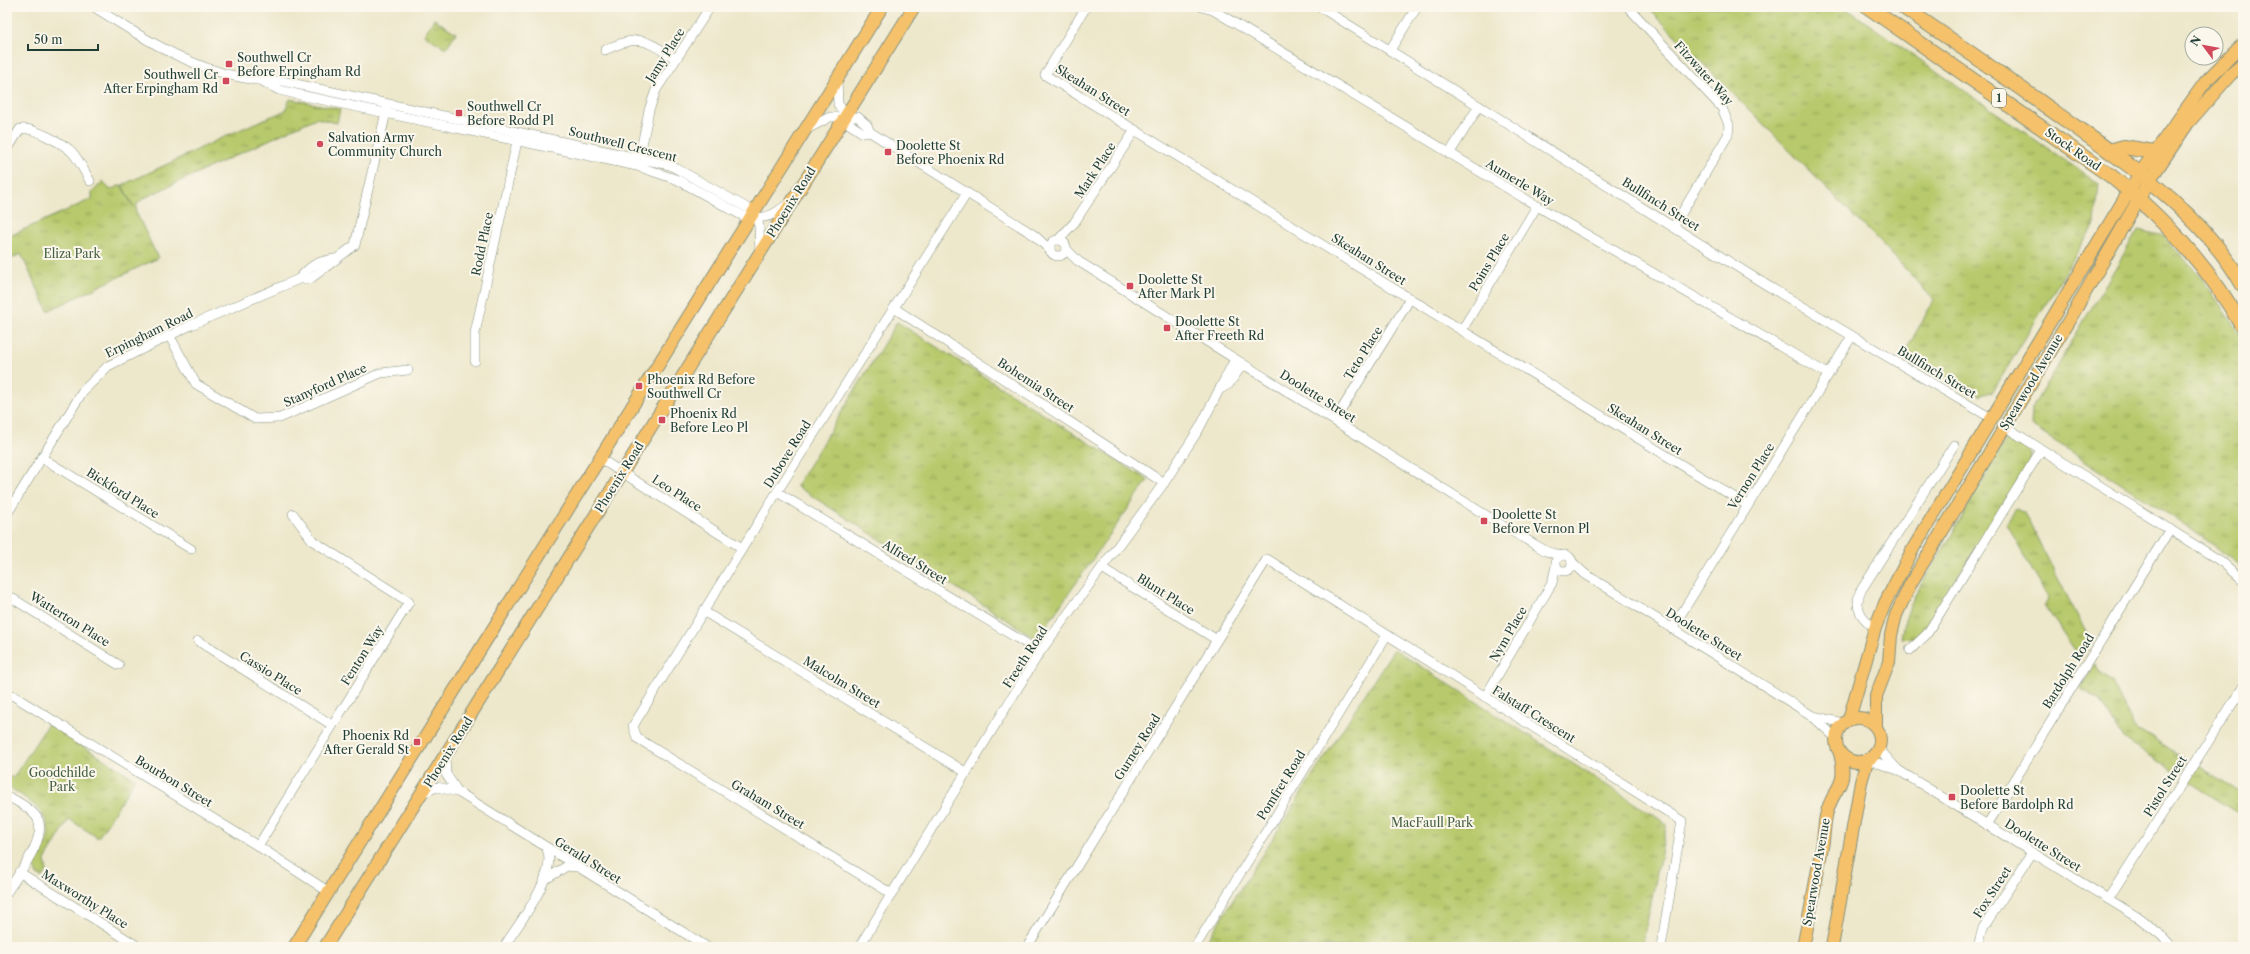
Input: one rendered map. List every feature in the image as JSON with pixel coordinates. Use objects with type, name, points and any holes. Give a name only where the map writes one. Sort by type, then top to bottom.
[{"type":"highway","name":"Stock Road","points":[[1868,7],[2133,194],[2168,226],[2203,265],[2221,290],[2243,328]]},
{"type":"highway","name":"Stock Road","points":[[1903,7],[2144,177],[2176,204],[2209,238],[2243,285]]},
{"type":"highway","points":[[2109,151],[2124,147],[2154,152]]},
{"type":"main road","name":"Phoenix Road","points":[[294,947],[882,7]]},
{"type":"main road","name":"Phoenix Road","points":[[325,947],[914,7]]},
{"type":"main road","name":"Spearwood Avenue","points":[[2144,177],[2154,152],[2206,81],[2243,44]]},
{"type":"main road","name":"Spearwood Avenue","points":[[1803,947],[1822,845],[1825,817],[1842,781],[1843,767],[1836,738],[1846,721],[1875,628],[1885,603],[1914,548],[1991,418],[2077,280],[2144,177],[2188,123],[2231,74],[2243,64]]},
{"type":"main road","name":"Spearwood Avenue","points":[[1879,749],[1881,737],[1876,726],[1876,696],[1887,672],[1890,635],[1903,597],[2004,426],[2074,312],[2133,194]]},
{"type":"main road","points":[[1846,721],[1864,718],[1876,726]]},
{"type":"main road","points":[[1832,947],[1861,782],[1868,760],[1879,749]]},
{"type":"main road","points":[[1840,753],[1852,762],[1868,760]]},
{"type":"street","name":"Southwell Crescent","points":[[94,7],[194,64],[263,82],[279,90],[519,132],[638,162],[678,180],[745,217],[753,215],[764,217],[773,214],[794,200]]},
{"type":"street","name":"Jamy Place","points":[[638,162],[649,110],[656,90],[710,7]]},
{"type":"street","name":"Skeahan Street","points":[[1086,7],[1045,75],[1747,505]]},
{"type":"street","name":"Aumerle Way","points":[[1202,7],[1213,10],[1537,206],[1828,374]]},
{"type":"street","name":"Bullfinch Street","points":[[1320,7],[1852,336],[1991,418]]},
{"type":"street","points":[[1390,50],[1417,7]]},
{"type":"street","name":"Fitzwater Way","points":[[1628,7],[1722,108],[1729,125],[1724,145],[1674,226]]},
{"type":"street","points":[[605,50],[625,40],[636,39],[648,43],[676,59]]},
{"type":"street","points":[[837,80],[838,104],[846,115]]},
{"type":"street","points":[[1450,154],[1479,106]]},
{"type":"street","name":"Southwell Crescent","points":[[387,109],[516,142],[638,162]]},
{"type":"street","name":"Erpingham Road","points":[[7,514],[83,391],[108,366],[169,335],[299,279],[309,266],[321,260],[335,259],[354,245],[387,109]]},
{"type":"street","points":[[807,129],[830,117],[846,115],[858,117],[867,125],[870,132],[1034,235],[1053,254],[1060,256],[1064,254],[1066,247],[1063,242],[1034,235]]},
{"type":"street","points":[[7,150],[20,129],[34,130],[71,151],[80,162],[90,181]]},
{"type":"street","name":"Mark Place","points":[[1057,240],[1074,223],[1135,130]]},
{"type":"street","name":"Rodd Place","points":[[475,361],[475,333],[519,132]]},
{"type":"street","name":"Dubove Road","points":[[635,732],[633,726],[742,548],[967,193]]},
{"type":"street","name":"Poins Place","points":[[1462,330],[1537,206]]},
{"type":"street","points":[[753,215],[759,225],[760,253]]},
{"type":"street","name":"Mark Place","points":[[1066,247],[1074,223]]},
{"type":"street","points":[[1050,250],[1050,245],[1057,240]]},
{"type":"street","name":"Doolette Street","points":[[1066,247],[1078,261]]},
{"type":"street","name":"Doolette Street","points":[[1060,256],[1078,261],[1546,551],[1561,556]]},
{"type":"street","name":"Teto Place","points":[[1335,420],[1410,299]]},
{"type":"street","name":"Bohemia Street","points":[[894,308],[1164,483]]},
{"type":"street","name":"Stanyford Place","points":[[169,335],[196,384],[255,418],[280,418],[381,373],[408,370]]},
{"type":"street","name":"Vernon Place","points":[[1672,629],[1852,336]]},
{"type":"street","name":"Freeth Road","points":[[859,947],[1040,652],[1164,483],[1200,428],[1222,388],[1229,384],[1239,361]]},
{"type":"street","points":[[2004,426],[2222,562],[2243,581]]},
{"type":"street","points":[[1875,628],[1862,619],[1859,614],[1858,600],[1860,592],[1954,445]]},
{"type":"street","points":[[1910,650],[1927,634],[2041,450]]},
{"type":"street","name":"Bickford Place","points":[[42,458],[191,549]]},
{"type":"street","name":"Leo Place","points":[[600,458],[742,548]]},
{"type":"street","name":"Alfred Street","points":[[777,492],[1040,652]]},
{"type":"street","name":"Fenton Way","points":[[258,846],[409,602],[313,541],[294,514]]},
{"type":"street","name":"Bardolph Road","points":[[1987,825],[2170,529]]},
{"type":"street","name":"Doolette Street","points":[[1546,551],[1556,565]]},
{"type":"street","points":[[1561,556],[1568,556],[1572,562],[1566,571],[1556,565],[1557,559],[1561,556]]},
{"type":"street","name":"Falstaff Crescent","points":[[1267,559],[1682,822],[1661,947]]},
{"type":"street","name":"Gurney Road","points":[[1027,947],[1267,559]]},
{"type":"street","name":"Doolette Street","points":[[1572,562],[1585,574],[1811,715],[1836,738]]},
{"type":"street","name":"Nym Place","points":[[1485,697],[1552,583],[1556,565]]},
{"type":"street","name":"Blunt Place","points":[[1102,568],[1217,640]]},
{"type":"street","name":"Doolette Street","points":[[1566,571],[1585,574]]},
{"type":"street","name":"Nym Place","points":[[1552,583],[1566,571]]},
{"type":"street","name":"Watterton Place","points":[[7,594],[119,665]]},
{"type":"street","name":"Malcolm Street","points":[[704,611],[967,773]]},
{"type":"street","name":"Pomfret Road","points":[[1195,947],[1387,635]]},
{"type":"street","name":"Cassio Place","points":[[198,641],[332,725]]},
{"type":"street","name":"Pistol Street","points":[[2108,899],[2243,688]]},
{"type":"street","name":"Bourbon Street","points":[[7,692],[258,846],[329,892]]},
{"type":"street","name":"Doolette Street","points":[[1811,715],[1846,721]]},
{"type":"street","name":"Graham Street","points":[[635,732],[637,738],[892,894]]},
{"type":"street","name":"Doolette Street","points":[[1879,749],[1898,770]]},
{"type":"street","name":"Gerald Street","points":[[445,757],[446,774],[458,792]]},
{"type":"street","name":"Doolette Street","points":[[1868,760],[1898,770],[2108,899],[2147,924],[2170,946]]},
{"type":"street","name":"Gerald Street","points":[[421,794],[437,787],[458,792],[547,849],[707,947]]},
{"type":"street","points":[[7,796],[37,816],[41,830],[37,844],[7,892]]},
{"type":"street","points":[[504,947],[546,879],[550,859],[547,849]]},
{"type":"street","name":"Fox Street","points":[[1978,947],[1983,928],[2032,853]]},
{"type":"street","points":[[546,879],[567,866],[578,868]]},
{"type":"street","name":"Maxworthy Place","points":[[19,872],[139,947]]},
{"type":"green space","points":[[1647,7],[1844,7],[2099,184],[2095,223],[1993,391],[1979,396],[1904,354],[1934,300],[1884,246]]},
{"type":"green space","points":[[434,19],[456,33],[446,48],[424,35]]},
{"type":"green space","name":"Eliza Park","points":[[290,99],[340,109],[337,123],[316,118],[144,198],[137,204],[136,212],[158,258],[48,311],[21,254],[7,261],[7,237],[92,199],[92,193],[103,181],[110,190],[121,185],[134,208],[122,185],[244,128],[285,111]]},
{"type":"green space","points":[[2138,230],[2164,236],[2203,280],[2239,332],[2243,342],[2243,570],[2232,558],[2179,521],[2031,426],[2032,408]]},
{"type":"green space","points":[[897,322],[1148,480],[1037,639],[796,486]]},
{"type":"green space","points":[[2016,439],[2026,446],[2031,454],[2030,461],[1924,631],[1914,639],[1901,638],[1908,612],[1919,588],[1947,543],[2006,440]]},
{"type":"green space","points":[[2016,509],[2024,513],[2091,642],[2081,659],[2044,605],[2048,598],[2006,524]]},
{"type":"green space","name":"MacFaull Park","points":[[1394,649],[1667,824],[1642,947],[1203,947]]},
{"type":"green space","points":[[2095,664],[2100,673],[2112,682],[2134,727],[2188,760],[2179,775],[2123,739],[2101,701],[2080,688]]},
{"type":"green space","name":"Goodchilde Park","points":[[48,724],[135,779],[98,838],[69,819],[45,860],[47,872],[42,878],[37,875],[34,866],[46,845],[48,838],[46,821],[42,813],[36,807],[7,786],[7,775],[13,778]]},
{"type":"green space","points":[[2199,766],[2243,794],[2243,816],[2188,781]]},
{"type":"place","name":"Southwell Cr Before Erpingham Rd","points":[[229,64]]},
{"type":"place","name":"Southwell Cr After Erpingham Rd","points":[[226,81]]},
{"type":"place","name":"Southwell Cr Before Rodd Pl","points":[[459,113]]},
{"type":"place","name":"Salvation Army Community Church","points":[[320,144]]},
{"type":"place","name":"Doolette St Before Phoenix Rd","points":[[888,152]]},
{"type":"place","name":"Doolette St After Mark Pl","points":[[1130,286]]},
{"type":"place","name":"Doolette St After Freeth Rd","points":[[1167,328]]},
{"type":"place","name":"Phoenix Rd Before Southwell Cr","points":[[639,386]]},
{"type":"place","name":"Phoenix Rd Before Leo Pl","points":[[662,420]]},
{"type":"place","name":"Doolette St Before Vernon Pl","points":[[1484,521]]},
{"type":"place","name":"Phoenix Rd After Gerald St","points":[[417,742]]},
{"type":"place","name":"Doolette St Before Bardolph Rd","points":[[1952,797]]}]
